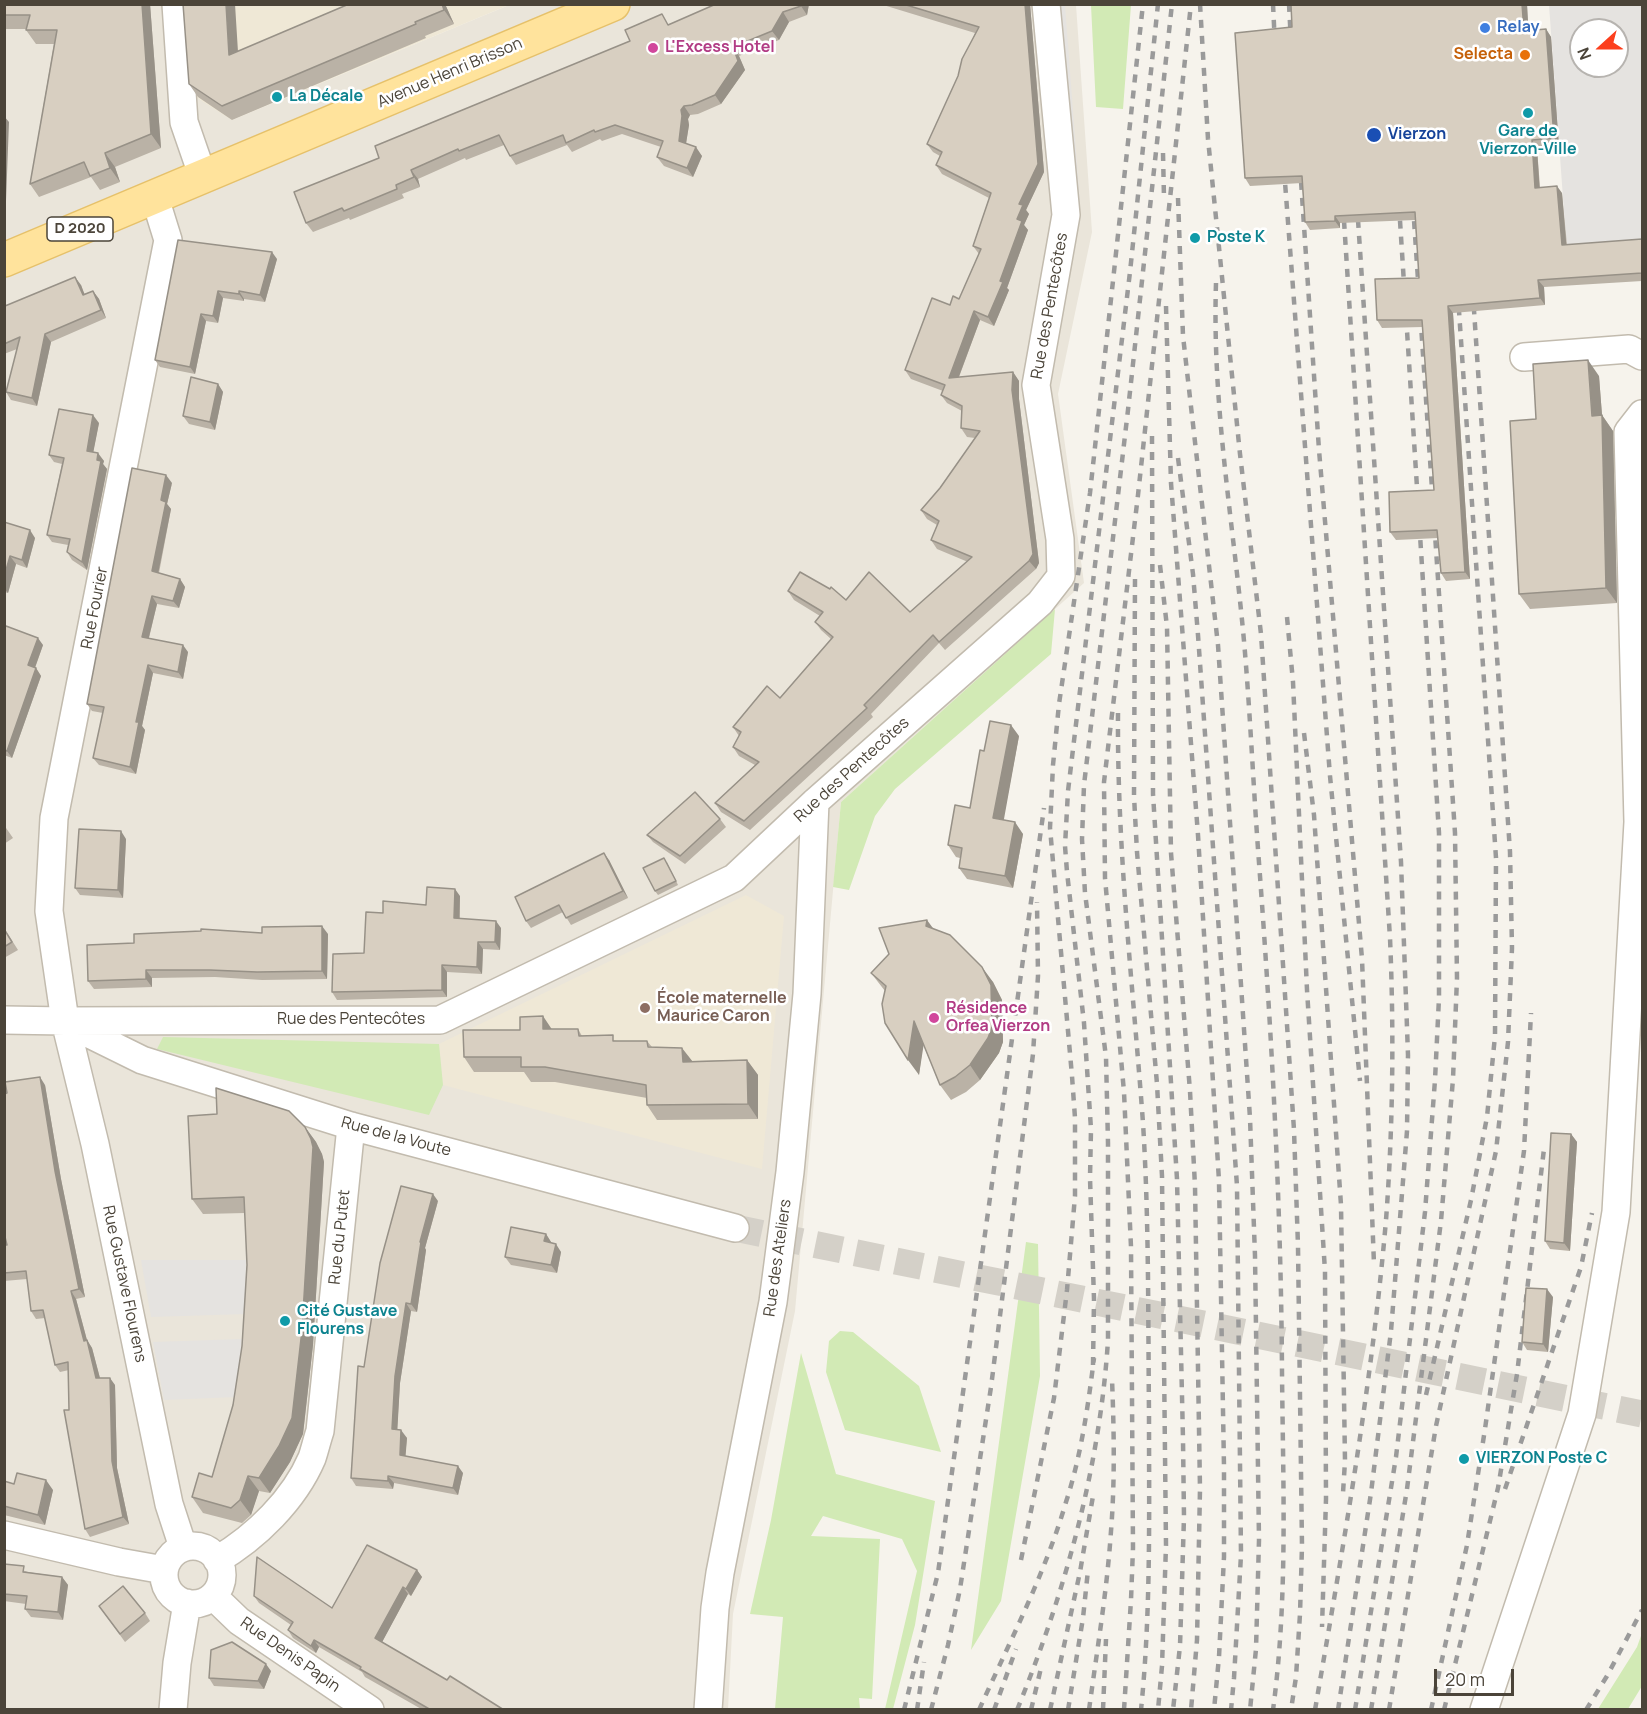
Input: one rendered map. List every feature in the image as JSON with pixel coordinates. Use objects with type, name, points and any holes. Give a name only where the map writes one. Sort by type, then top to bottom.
[{"type":"main road","name":"Avenue Henri Brisson","points":[[155,198],[613,4]]},
{"type":"main road","name":"D 2020","points":[[4,260],[155,198]]},
{"type":"street","points":[[176,4],[184,122],[203,177]]},
{"type":"street","name":"Rue des Pentecôtes","points":[[4,1020],[65,1022],[440,1020],[734,878],[815,802],[1040,603],[1061,576],[1060,539],[1036,385],[1066,215],[1047,4]]},
{"type":"street","name":"Rue Fourier","points":[[65,1022],[50,911],[54,818],[168,240],[155,198]]},
{"type":"street","points":[[1524,357],[1629,348],[1642,356]]},
{"type":"street","points":[[1484,1710],[1582,1414],[1616,1212],[1638,822],[1628,432],[1642,414]]},
{"type":"street","name":"Rue des Ateliers","points":[[708,1710],[715,1608],[773,1302],[790,1172],[807,994],[815,802]]},
{"type":"street","name":"Rue de la Voute","points":[[65,1022],[142,1060],[351,1126],[735,1228]]},
{"type":"street","name":"Rue Gustave Flourens","points":[[65,1022],[95,1144],[169,1504],[183,1547]]},
{"type":"street","name":"Rue du Putet","points":[[217,1560],[253,1534],[276,1511],[294,1490],[312,1458],[320,1431],[351,1126]]},
{"type":"street","points":[[4,1534],[119,1562],[164,1570]]},
{"type":"street","points":[[183,1547],[202,1548],[211,1552],[217,1560],[222,1578],[213,1596],[196,1604],[187,1603],[172,1595],[166,1587],[164,1570],[171,1556],[183,1547]]},
{"type":"street","name":"Rue Denis Papin","points":[[213,1596],[240,1621],[370,1710]]},
{"type":"street","points":[[173,1710],[177,1663],[187,1603]]},
{"type":"shaded area","points":[[5,5],[189,5],[232,120],[509,5],[1076,5],[1092,232],[1058,394],[1084,583],[841,802],[795,1311],[733,1614],[728,1709],[5,1710]]},
{"type":"shaded area","points":[[189,5],[509,5],[232,120],[194,96]]},
{"type":"shaded area","points":[[1055,5],[1065,5],[1080,205],[1070,206]]},
{"type":"shaded area","points":[[1549,5],[1642,5],[1642,247],[1567,253]]},
{"type":"shaded area","name":"École maternelle Maurice Caron","points":[[746,895],[784,916],[762,1169],[443,1085],[439,1044]]},
{"type":"shaded area","points":[[141,1260],[246,1260],[245,1314],[151,1317]]},
{"type":"shaded area","points":[[242,1339],[237,1397],[164,1400],[153,1342]]},
{"type":"green space","points":[[1091,5],[1131,5],[1123,109],[1096,107]]},
{"type":"green space","points":[[1055,609],[1051,654],[895,789],[875,816],[849,890],[833,887],[841,802]]},
{"type":"green space","points":[[163,1037],[439,1044],[443,1085],[429,1115],[157,1049]]},
{"type":"green space","points":[[1026,1242],[1038,1244],[1040,1376],[1001,1601],[971,1650]]},
{"type":"green space","points":[[840,1331],[853,1332],[919,1386],[941,1452],[845,1430],[826,1372],[829,1341]]},
{"type":"green space","points":[[801,1353],[836,1474],[935,1501],[915,1625],[893,1709],[885,1709],[917,1571],[902,1539],[823,1516],[811,1536],[880,1539],[872,1699],[859,1698],[860,1709],[775,1709],[783,1617],[750,1614],[771,1520]]},
{"type":"green space","points":[[1642,1633],[1642,1686],[1628,1709],[1598,1709],[1637,1647]]},
{"type":"building","points":[[4,4],[142,4],[151,134],[105,153],[110,168],[90,176],[84,162],[30,184],[57,30],[26,30],[30,15],[4,15]]},
{"type":"building","points":[[183,4],[226,4],[229,55],[349,4],[442,4],[444,10],[222,106],[189,84]]},
{"type":"building","points":[[716,4],[801,4],[801,6],[783,12],[772,31],[733,47],[738,61],[715,95],[684,106],[681,110],[679,141],[696,147],[687,168],[657,157],[663,141],[615,125],[595,132],[594,130],[566,143],[563,135],[510,156],[499,135],[459,151],[458,149],[411,170],[414,177],[396,185],[397,189],[344,211],[342,208],[306,223],[294,192],[379,158],[375,146],[630,41],[625,30],[662,14],[668,25]]},
{"type":"building","points":[[903,4],[1025,4],[1038,164],[1019,204],[1023,205],[1017,219],[1022,221],[1000,281],[1003,282],[988,317],[974,311],[949,378],[1013,372],[1012,390],[1033,554],[1029,561],[939,642],[933,635],[864,705],[867,708],[744,821],[715,803],[759,762],[733,747],[741,732],[733,727],[767,686],[780,698],[833,637],[815,622],[823,612],[788,591],[800,572],[830,589],[831,587],[846,600],[869,572],[910,612],[972,557],[931,540],[939,521],[921,510],[940,488],[980,431],[961,428],[962,406],[941,395],[945,385],[905,370],[932,298],[950,305],[953,296],[959,299],[981,249],[973,246],[991,193],[936,165],[942,152],[927,144],[958,76],[962,59],[979,27]]},
{"type":"building","points":[[1291,4],[1522,4],[1524,31],[1546,29],[1554,138],[1532,140],[1535,188],[1557,186],[1562,245],[1642,239],[1642,273],[1538,280],[1540,298],[1448,306],[1465,572],[1441,573],[1437,530],[1390,532],[1389,492],[1434,490],[1422,320],[1377,320],[1375,279],[1419,278],[1415,212],[1335,216],[1335,221],[1305,222],[1302,176],[1245,178],[1235,33],[1292,27]]},
{"type":"building","points":[[178,240],[272,252],[260,295],[239,291],[239,294],[218,291],[213,316],[201,314],[190,367],[155,360]]},
{"type":"building","points":[[75,277],[83,295],[93,291],[101,310],[45,334],[32,398],[6,392],[20,337],[4,344],[4,304],[5,306]]},
{"type":"building","points":[[1588,360],[1592,416],[1602,415],[1606,588],[1519,594],[1510,421],[1536,419],[1533,364]]},
{"type":"building","points":[[191,377],[218,384],[210,422],[183,416]]},
{"type":"building","points":[[59,409],[93,415],[87,451],[98,453],[97,460],[101,461],[82,562],[67,552],[70,539],[47,535],[64,458],[49,455]]},
{"type":"building","points":[[132,468],[166,475],[161,500],[166,502],[152,571],[180,579],[173,601],[152,596],[142,637],[183,645],[178,672],[148,665],[136,722],[139,722],[130,767],[93,758],[104,707],[87,704]]},
{"type":"building","points":[[4,522],[30,530],[22,560],[10,556],[4,577]]},
{"type":"building","points":[[6,626],[38,638],[28,665],[36,668],[7,751],[4,750],[4,629]]},
{"type":"building","points":[[990,721],[1011,725],[993,818],[1015,822],[1005,876],[959,868],[962,848],[948,845],[955,805],[970,808],[980,750],[984,751]]},
{"type":"building","points":[[695,792],[720,819],[680,856],[647,835]]},
{"type":"building","points":[[79,829],[121,831],[118,890],[75,888]]},
{"type":"building","points":[[604,853],[623,891],[566,918],[559,905],[526,921],[515,897]]},
{"type":"building","points":[[664,858],[676,881],[655,891],[643,868]]},
{"type":"building","points":[[427,887],[455,889],[454,918],[496,921],[495,942],[478,942],[477,967],[442,965],[442,990],[332,992],[333,954],[364,953],[366,912],[383,913],[383,901],[426,905]]},
{"type":"building","points":[[927,920],[926,926],[950,935],[982,967],[991,985],[992,1027],[988,1038],[970,1065],[940,1085],[914,1021],[908,1060],[885,1023],[882,1004],[886,986],[871,973],[889,954],[879,928]]},
{"type":"building","points":[[322,926],[322,971],[146,970],[146,979],[88,981],[87,945],[134,943],[134,934],[201,931],[201,929],[262,933],[262,927]]},
{"type":"building","points":[[4,929],[12,942],[4,947]]},
{"type":"building","points":[[543,1016],[543,1029],[578,1029],[579,1036],[613,1035],[613,1041],[647,1041],[648,1047],[682,1048],[683,1062],[747,1060],[748,1104],[647,1105],[646,1085],[545,1067],[521,1067],[521,1057],[464,1057],[463,1030],[520,1030],[520,1017]]},
{"type":"building","points":[[40,1077],[55,1171],[79,1289],[71,1291],[84,1341],[87,1340],[96,1378],[110,1378],[112,1461],[123,1517],[85,1529],[64,1410],[69,1410],[68,1362],[55,1365],[43,1310],[31,1311],[26,1271],[4,1273],[4,1245],[7,1245],[4,1233],[4,1094],[7,1093],[5,1082]]},
{"type":"building","name":"Cité Gustave Flourens","points":[[216,1088],[289,1111],[305,1127],[313,1147],[302,1330],[292,1418],[279,1446],[259,1478],[248,1476],[240,1500],[231,1508],[192,1497],[199,1473],[212,1477],[233,1405],[242,1346],[247,1265],[244,1197],[192,1199],[188,1116],[217,1114]]},
{"type":"building","points":[[1551,1133],[1571,1134],[1564,1243],[1545,1241]]},
{"type":"building","points":[[401,1186],[433,1194],[420,1242],[411,1304],[406,1303],[395,1376],[392,1429],[401,1430],[400,1455],[458,1466],[453,1488],[388,1476],[388,1481],[351,1478],[358,1366],[364,1367],[380,1263]]},
{"type":"building","points":[[511,1227],[546,1234],[544,1241],[556,1244],[551,1265],[505,1257]]},
{"type":"building","points":[[1526,1288],[1547,1289],[1543,1344],[1522,1342]]},
{"type":"building","points":[[17,1473],[46,1480],[38,1515],[4,1506],[4,1481],[14,1484]]},
{"type":"building","points":[[367,1545],[417,1570],[406,1589],[403,1587],[375,1638],[447,1680],[450,1676],[504,1710],[431,1710],[314,1640],[311,1646],[288,1630],[293,1622],[254,1596],[257,1557],[332,1608]]},
{"type":"building","points":[[4,1564],[24,1566],[23,1572],[62,1577],[58,1612],[25,1609],[27,1596],[4,1594]]},
{"type":"building","points":[[123,1586],[145,1613],[120,1634],[99,1606]]},
{"type":"building","points":[[232,1642],[266,1664],[258,1681],[209,1678],[211,1650]]},
{"type":"tunnel","points":[[735,1228],[1642,1414]]},
{"type":"railway","points":[[1021,1560],[1054,1398],[1075,1196],[1075,1118],[1050,828],[1053,765],[1059,704],[1090,493],[1143,4]]},
{"type":"railway","points":[[1093,1365],[1091,1129],[1084,1023],[1065,846],[1068,791],[1130,272],[1158,4]]},
{"type":"railway","points":[[1017,1710],[1050,1621],[1078,1529],[1104,1388],[1108,1340],[1106,1057],[1085,893],[1082,839],[1084,785],[1172,4]]},
{"type":"railway","points":[[1124,1710],[1133,1548],[1131,1247],[1124,1092],[1105,878],[1104,782],[1138,495],[1191,4]]},
{"type":"railway","points":[[1200,4],[1208,139],[1261,634],[1294,1130],[1302,1546],[1296,1677],[1291,1710]]},
{"type":"railway","points":[[1273,4],[1275,46]]},
{"type":"railway","points":[[1289,4],[1291,43]]},
{"type":"railway","points":[[1163,153],[1164,198]]},
{"type":"railway","points":[[1300,166],[1319,450],[1362,959],[1374,1264]]},
{"type":"railway","points":[[1284,169],[1330,776],[1360,1081]]},
{"type":"railway","points":[[1178,198],[1183,336],[1218,645],[1250,1118],[1255,1256],[1259,1540],[1256,1649],[1250,1710]]},
{"type":"railway","points":[[1315,1710],[1356,1465],[1373,1343],[1386,1220],[1392,1079],[1390,938],[1343,205]]},
{"type":"railway","points":[[1338,1710],[1371,1493],[1391,1331],[1407,1131],[1408,1055],[1401,862],[1357,205]]},
{"type":"railway","points":[[1355,1710],[1396,1457],[1425,1212],[1439,998],[1439,833],[1399,205]]},
{"type":"railway","points":[[1371,1710],[1407,1489],[1441,1221],[1453,1079],[1457,978],[1455,833],[1413,205]]},
{"type":"railway","points":[[1216,283],[1220,418],[1246,667],[1267,980],[1277,1176],[1284,1541],[1281,1626],[1273,1710]]},
{"type":"railway","points":[[1389,1710],[1436,1426],[1496,1151],[1508,1042],[1512,948],[1510,852],[1473,295]]},
{"type":"railway","points":[[1426,1395],[1471,1200],[1487,1117],[1495,1036],[1496,858],[1458,296]]},
{"type":"railway","points":[[1166,306],[1171,483],[1198,835],[1219,1181],[1224,1557],[1214,1710]]},
{"type":"railway","points":[[1152,436],[1153,794],[1177,1179],[1183,1439],[1184,1517],[1180,1646],[1173,1710]]},
{"type":"railway","points":[[1178,458],[1193,574],[1198,635],[1237,1186],[1241,1555],[1231,1710]]},
{"type":"railway","points":[[1160,565],[1167,627],[1171,853],[1190,1091],[1195,1186],[1200,1489],[1197,1640],[1191,1710]]},
{"type":"railway","points":[[1135,579],[1134,796],[1162,1176],[1166,1545],[1162,1666],[1158,1710]]},
{"type":"railway","points":[[1287,617],[1293,682],[1307,990],[1325,1271],[1326,1499],[1322,1627]]},
{"type":"railway","points":[[1118,713],[1120,816],[1143,1123],[1147,1232],[1149,1562],[1141,1710]]},
{"type":"railway","points":[[1304,733],[1314,815],[1341,1205],[1345,1461],[1343,1493]]},
{"type":"railway","points":[[904,1710],[938,1573],[1044,808]]},
{"type":"railway","points":[[931,1710],[960,1589],[991,1387],[1033,1054],[1038,976],[1037,902]]},
{"type":"railway","points":[[1431,1710],[1467,1545],[1485,1429],[1524,1151],[1531,1013]]},
{"type":"railway","points":[[1444,1710],[1498,1488],[1517,1374],[1544,1149]]},
{"type":"railway","points":[[1505,1489],[1581,1267],[1592,1213]]},
{"type":"railway","points":[[979,1710],[1026,1607],[1058,1529],[1080,1449],[1094,1358]]},
{"type":"railway","points":[[1089,1710],[1111,1531],[1114,1455],[1112,1379]]},
{"type":"railway","points":[[1050,1710],[1080,1572],[1093,1496]]},
{"type":"railway","points":[[1068,1710],[1083,1618],[1088,1570]]},
{"type":"railway","points":[[1586,1710],[1642,1610]]},
{"type":"railway","points":[[1103,1710],[1106,1639]]},
{"type":"railway","points":[[994,1710],[1016,1649]]},
{"type":"railway","points":[[917,1710],[924,1662]]},
{"type":"railway","points":[[1031,1710],[1041,1668]]},
{"type":"place","name":"Relay","points":[[1485,28]]},
{"type":"place","name":"L'Excess Hotel","points":[[653,48]]},
{"type":"place","name":"Selecta","points":[[1525,55]]},
{"type":"place","name":"La Décale","points":[[277,97]]},
{"type":"place","name":"Gare de Vierzon-Ville","points":[[1528,113]]},
{"type":"place","name":"Vierzon","points":[[1374,135]]},
{"type":"place","name":"Poste K","points":[[1195,238]]},
{"type":"place","name":"École maternelle Maurice Caron","points":[[645,1008]]},
{"type":"place","name":"Résidence Orfea Vierzon","points":[[934,1018]]},
{"type":"place","name":"Cité Gustave Flourens","points":[[285,1321]]},
{"type":"place","name":"VIERZON Poste C","points":[[1464,1459]]}]
